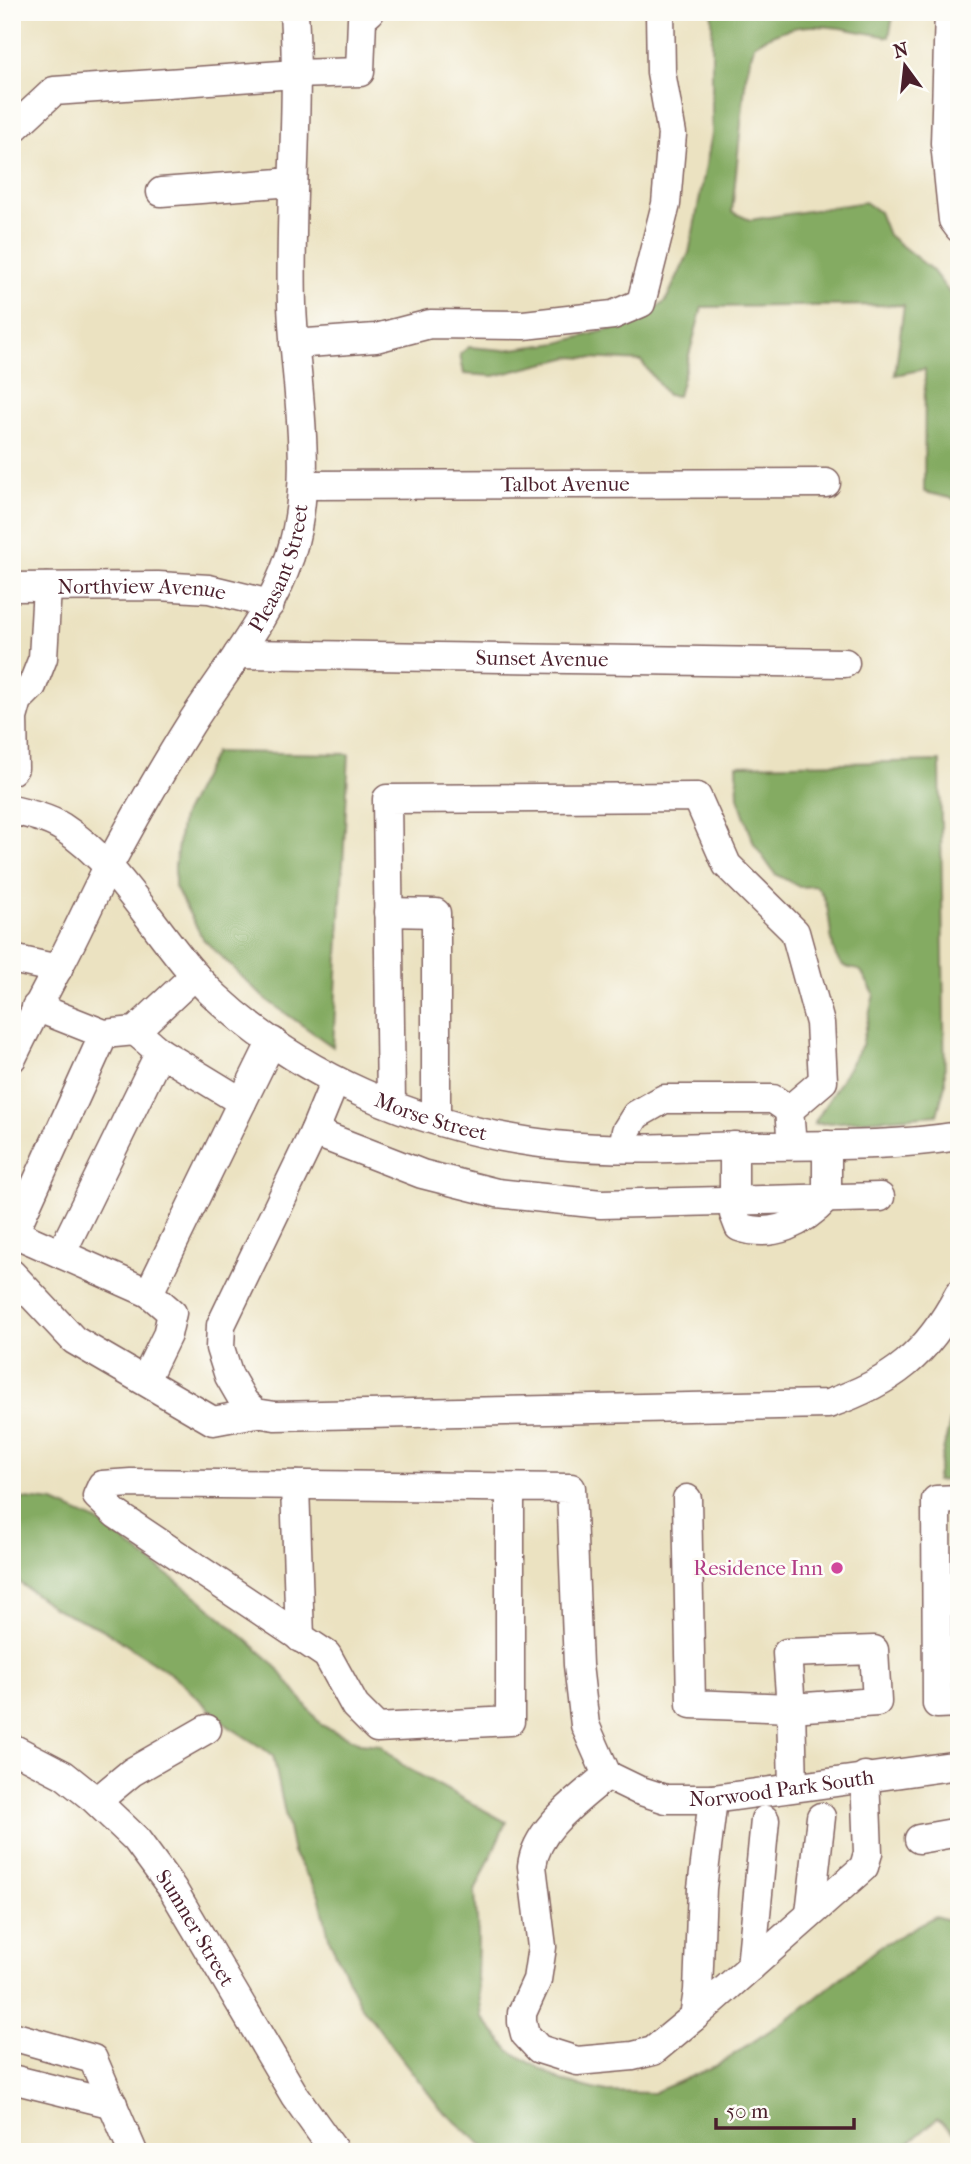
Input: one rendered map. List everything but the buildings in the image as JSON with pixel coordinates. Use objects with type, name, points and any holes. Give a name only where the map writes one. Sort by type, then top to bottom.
[{"type":"street","name":"Pleasant Street","points":[[12,1058],[108,867],[191,724],[270,604],[293,545],[300,519],[303,485],[291,213],[294,12]]},
{"type":"street","points":[[12,130],[54,91],[360,72],[362,19],[370,12]]},
{"type":"street","points":[[295,344],[376,338],[430,324],[524,325],[613,316],[641,303],[661,233],[672,134],[661,72],[660,12]]},
{"type":"street","points":[[952,25],[945,143],[953,219],[959,228]]},
{"type":"street","points":[[161,192],[293,182]]},
{"type":"street","name":"Talbot Avenue","points":[[303,485],[826,483]]},
{"type":"street","name":"Northview Avenue","points":[[12,587],[209,589],[270,604]]},
{"type":"street","points":[[12,770],[13,718],[18,700],[32,686],[43,659],[47,587]]},
{"type":"street","name":"Sunset Avenue","points":[[238,654],[845,663]]},
{"type":"street","points":[[391,1104],[387,799],[697,797],[727,865],[795,932],[820,1023],[822,1082],[789,1110]]},
{"type":"street","name":"Morse Street","points":[[12,810],[61,826],[80,840],[108,867],[195,975],[217,998],[272,1041],[335,1081],[436,1120],[533,1143],[623,1148],[910,1143],[959,1136]]},
{"type":"street","points":[[388,912],[436,913],[436,1120]]},
{"type":"street","points":[[12,959],[58,969]]},
{"type":"street","points":[[36,1007],[104,1034],[135,1031],[195,975]]},
{"type":"street","points":[[135,1031],[160,1052],[242,1102]]},
{"type":"street","points":[[104,1034],[13,1235],[149,1293],[172,1312],[167,1335],[145,1380]]},
{"type":"street","points":[[149,1293],[272,1041]]},
{"type":"street","points":[[61,1254],[160,1052]]},
{"type":"street","points":[[256,1413],[244,1402],[229,1376],[220,1348],[221,1325],[314,1132],[335,1081]]},
{"type":"street","points":[[623,1148],[626,1131],[636,1115],[664,1099],[773,1099],[789,1110]]},
{"type":"street","points":[[789,1110],[792,1145]]},
{"type":"street","points":[[314,1132],[422,1174],[496,1193],[601,1204],[880,1197]]},
{"type":"street","points":[[827,1145],[827,1198]]},
{"type":"street","points":[[734,1146],[734,1200]]},
{"type":"street","points":[[12,1274],[74,1340],[213,1421],[256,1413],[289,1416],[828,1404],[858,1394],[889,1377],[916,1356],[939,1329],[959,1294]]},
{"type":"street","points":[[510,1488],[510,1721],[377,1728],[355,1706],[327,1656],[116,1514],[97,1496],[102,1485],[131,1483],[571,1488],[578,1665],[585,1726],[607,1775],[549,1830],[534,1853],[532,1866],[542,1947],[537,1980],[522,2012],[525,2034],[539,2049],[578,2061],[633,2056],[653,2051],[694,2017],[864,1867],[868,1853],[865,1776]]},
{"type":"street","points":[[295,1485],[300,1638]]},
{"type":"street","points":[[687,1499],[691,1704],[791,1708],[793,1787]]},
{"type":"street","points":[[959,1499],[936,1500],[937,1704],[959,1703]]},
{"type":"street","points":[[97,1801],[132,1772],[206,1730]]},
{"type":"street","name":"Sumner Street","points":[[12,1748],[64,1775],[97,1801],[136,1839],[172,1888],[295,2096],[335,2152]]},
{"type":"street","name":"Norwood Park South","points":[[607,1775],[638,1790],[666,1799],[713,1799],[959,1765]]},
{"type":"street","points":[[694,2017],[698,1991],[702,1888],[713,1799]]},
{"type":"street","points":[[810,1913],[821,1817]]},
{"type":"street","points":[[751,1966],[765,1820]]},
{"type":"street","points":[[919,1839],[959,1832]]},
{"type":"street","points":[[12,2036],[93,2059],[134,2152]]},
{"type":"street","points":[[12,2079],[113,2104]]},
{"type":"green space","points":[[712,12],[894,12],[889,37],[836,27],[804,26],[771,35],[754,45],[746,76],[732,212],[750,220],[865,202],[879,212],[888,235],[932,270],[955,300],[959,326],[959,500],[924,492],[925,369],[895,375],[904,305],[702,307],[678,396],[667,395],[641,361],[570,357],[494,376],[464,374],[460,354],[469,347],[504,350],[558,343],[634,323],[665,302],[689,253],[712,134]]},
{"type":"green space","points":[[215,752],[349,754],[333,1047],[264,998],[203,939],[175,887],[175,865],[182,817]]},
{"type":"green space","points":[[940,761],[945,1085],[937,1115],[814,1124],[862,1045],[874,994],[861,971],[844,966],[838,959],[827,906],[816,886],[800,887],[775,874],[754,844],[738,797],[737,765]]},
{"type":"green space","points":[[959,1394],[959,1479],[936,1481],[954,1405]]},
{"type":"green space","points":[[17,1498],[54,1502],[97,1521],[200,1599],[274,1664],[321,1725],[360,1743],[380,1745],[405,1767],[506,1822],[475,1891],[477,1978],[482,2017],[509,2050],[561,2081],[606,2092],[653,2093],[718,2065],[802,2009],[879,1947],[935,1916],[959,1923],[959,2135],[937,2119],[898,2152],[490,2152],[440,2108],[359,2003],[330,1941],[319,1895],[293,1853],[273,1755],[228,1726],[174,1676],[102,1629],[54,1608],[20,1583],[12,1561],[12,1501]]},
{"type":"place","name":"Residence Inn","points":[[837,1568]]}]
